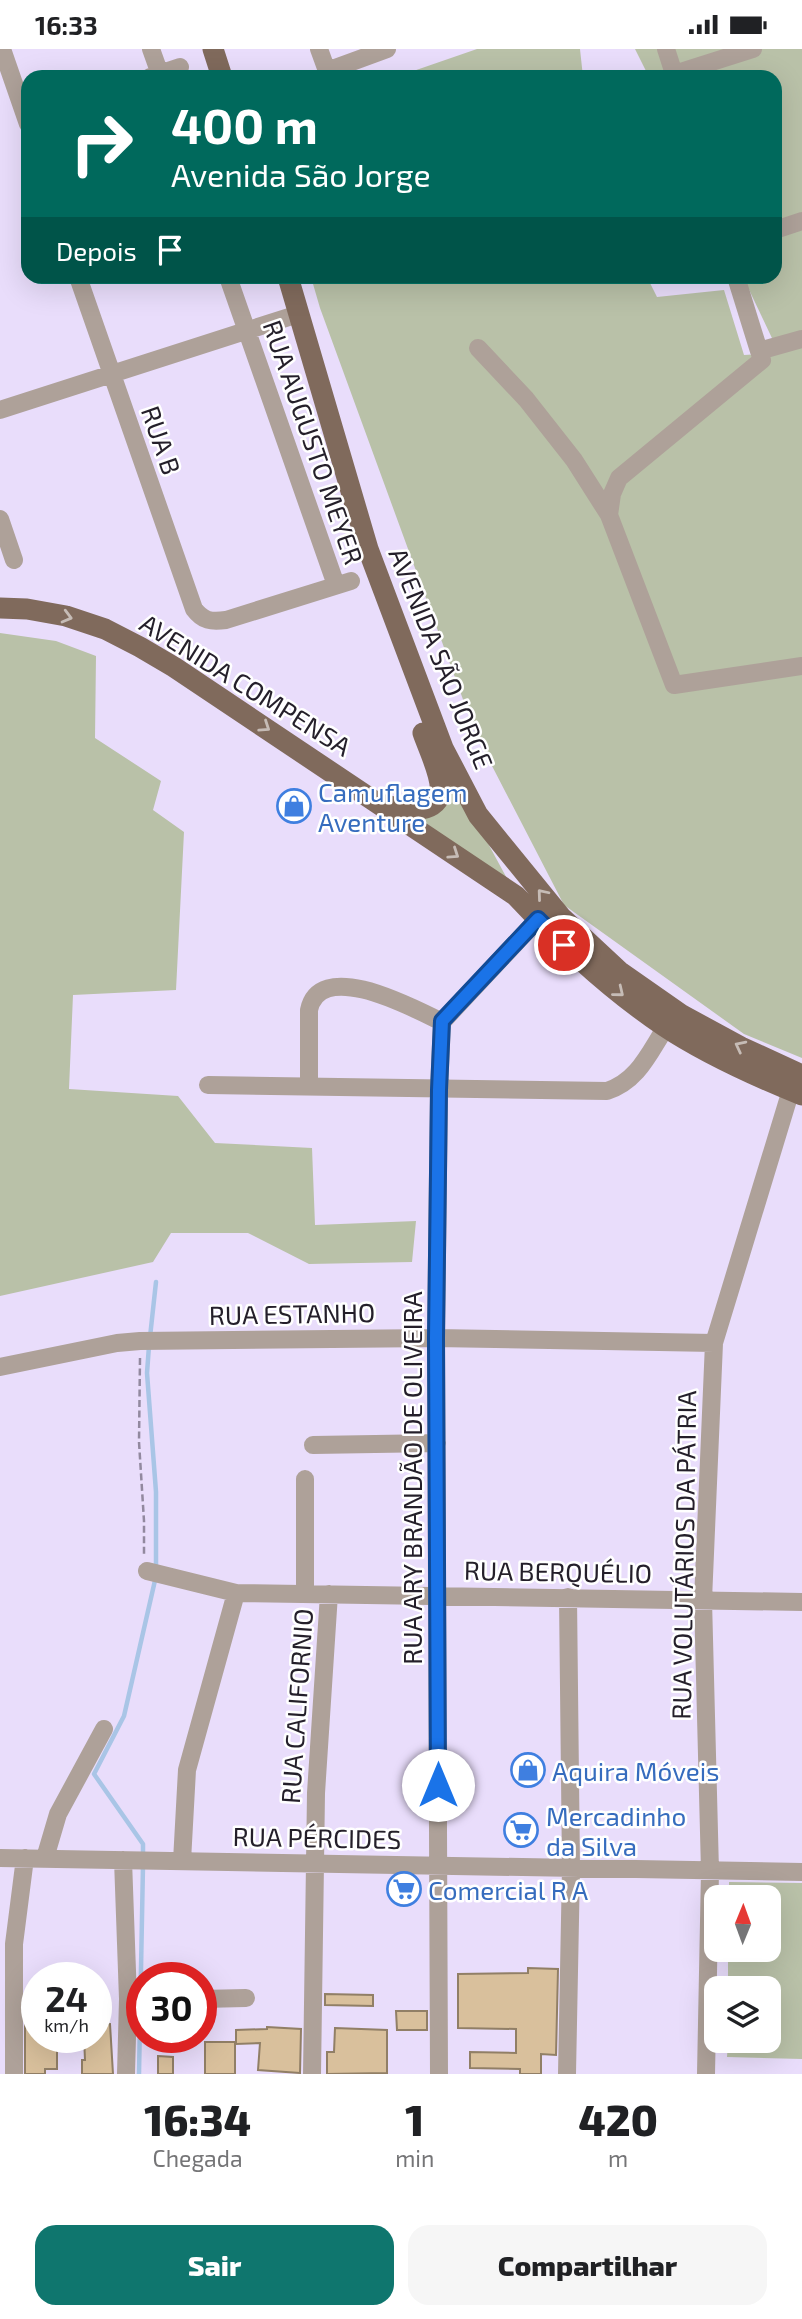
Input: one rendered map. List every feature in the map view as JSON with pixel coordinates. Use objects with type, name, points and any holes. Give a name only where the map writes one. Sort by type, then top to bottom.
[{"type":"main road","points":[[213,49],[220,70]]},
{"type":"main road","points":[[282,284],[323,441],[440,781],[440,794],[433,805],[420,810],[377,802]]},
{"type":"main road","name":"AVENIDA SÃO JORGE","points":[[290,284],[368,549],[443,748],[478,815],[561,917],[619,971],[682,1015],[741,1047],[798,1087]]},
{"type":"main road","name":"AVENIDA COMPENSA","points":[[0,608],[27,609],[66,616],[116,635],[174,667],[516,896],[538,919]]},
{"type":"main road","points":[[538,919],[595,973],[666,1027],[721,1059],[798,1087]]},
{"type":"street","points":[[2,49],[21,103]]},
{"type":"street","points":[[151,49],[156,70]]},
{"type":"street","points":[[320,49],[327,70]]},
{"type":"street","points":[[330,70],[387,49]]},
{"type":"street","points":[[666,49],[672,70]]},
{"type":"street","points":[[686,70],[728,53],[753,49]]},
{"type":"street","points":[[172,70],[180,67]]},
{"type":"street","points":[[782,228],[802,221]]},
{"type":"street","name":"RUA B","points":[[80,284],[194,609],[201,618]]},
{"type":"street","name":"RUA AUGUSTO MEYER","points":[[201,618],[212,622],[226,620],[344,583],[230,284]]},
{"type":"street","points":[[609,515],[612,494],[619,478],[762,360],[738,284]]},
{"type":"street","points":[[0,410],[289,317]]},
{"type":"street","points":[[760,351],[802,339]]},
{"type":"street","points":[[478,348],[526,399],[574,460],[609,515],[674,685],[802,666]]},
{"type":"street","points":[[574,460],[593,474],[619,478]]},
{"type":"street","points":[[0,519],[14,560]]},
{"type":"street","points":[[309,1086],[310,1002],[322,991],[343,987],[366,989],[442,1021],[538,919]]},
{"type":"street","name":"RUA ARY BRANDÃO DE OLIVEIRA","points":[[439,2074],[436,1338],[442,1021]]},
{"type":"street","points":[[208,1085],[607,1091],[621,1086],[633,1077],[666,1027]]},
{"type":"street","name":"RUA VOLUTÁRIOS DA PÁTRIA","points":[[706,2074],[710,1871],[703,1600],[714,1343],[798,1087]]},
{"type":"street","name":"RUA ESTANHO","points":[[0,1367],[117,1343],[140,1341],[436,1338],[714,1343]]},
{"type":"street","points":[[313,1445],[437,1443]]},
{"type":"street","points":[[305,1479],[305,1594]]},
{"type":"street","name":"RUA BERQUÉLIO","points":[[147,1571],[236,1593],[802,1602]]},
{"type":"street","points":[[182,1861],[187,1770],[236,1593]]},
{"type":"street","name":"RUA CALIFORNIO","points":[[312,2074],[316,1793],[329,1594]]},
{"type":"street","points":[[567,2074],[571,1868],[568,1597]]},
{"type":"street","points":[[45,1859],[58,1814],[104,1729]]},
{"type":"street","name":"RUA PÉRCIDES","points":[[0,1858],[802,1873]]},
{"type":"street","points":[[14,2074],[14,1944],[25,1858]]},
{"type":"street","points":[[123,1860],[132,1962]]},
{"type":"street","points":[[217,1999],[246,1998]]},
{"type":"street","points":[[126,2074],[129,2053]]},
{"type":"path","points":[[140,1341],[139,1442],[144,1564],[147,1571]]},
{"type":"green space","points":[[477,49],[580,49],[582,70],[416,70]]},
{"type":"green space","points":[[635,49],[802,49],[802,1058],[744,1034],[564,905],[476,735],[313,284],[650,284],[657,297],[724,290],[744,355],[779,353],[746,284],[782,284],[782,70],[646,70]]},
{"type":"green space","points":[[0,633],[56,641],[96,656],[95,738],[161,781],[153,810],[184,832],[176,990],[73,995],[69,1089],[178,1096],[215,1143],[312,1148],[315,1225],[416,1221],[412,1262],[309,1264],[248,1233],[171,1233],[153,1262],[0,1296]]},
{"type":"green space","points":[[432,740],[510,884],[411,815],[442,806],[451,792]]},
{"type":"green space","points":[[729,1882],[802,1883],[802,2059],[727,2057],[727,2053],[781,2053],[781,1976],[728,1976],[728,1962],[781,1962],[781,1885],[729,1885]]},
{"type":"building","points":[[528,1968],[558,1969],[556,2055],[541,2054],[541,2074],[520,2074],[520,2069],[470,2068],[470,2052],[516,2053],[516,2029],[458,2028],[458,1974],[528,1973]]},
{"type":"building","points":[[325,1994],[373,1995],[373,2006],[325,2005]]},
{"type":"building","points":[[396,2011],[427,2011],[427,2030],[397,2030]]},
{"type":"building","points":[[267,2027],[301,2029],[300,2073],[258,2070],[260,2043],[236,2044],[236,2030]]},
{"type":"building","points":[[335,2028],[387,2030],[387,2073],[327,2074],[327,2052],[334,2052]]},
{"type":"building","points":[[217,2042],[235,2042],[235,2074],[205,2074],[205,2053],[217,2053]]},
{"type":"building","points":[[25,2053],[57,2053],[57,2069],[45,2069],[45,2074],[25,2074]]},
{"type":"building","points":[[85,2053],[112,2053],[113,2074],[82,2074],[82,2060],[85,2060]]},
{"type":"building","points":[[158,2056],[173,2057],[173,2074],[158,2074]]},
{"type":"waterway","points":[[150,1337],[156,1282]]},
{"type":"waterway","points":[[149,1346],[147,1373],[156,1492],[156,1568]]},
{"type":"waterway","points":[[143,1856],[143,1844],[94,1774],[124,1716],[156,1576]]},
{"type":"waterway","points":[[139,2074],[143,1865]]},
{"type":"place","name":"Camuflagem Aventure","points":[[294,806]]},
{"type":"place","name":"Aquira Móveis","points":[[528,1770]]},
{"type":"place","name":"Mercadinho da Silva","points":[[521,1830]]},
{"type":"place","name":"Comercial R A","points":[[404,1889]]},
{"type":"route","points":[[438,1785],[436,1338],[442,1021],[538,919],[564,945]]}]
